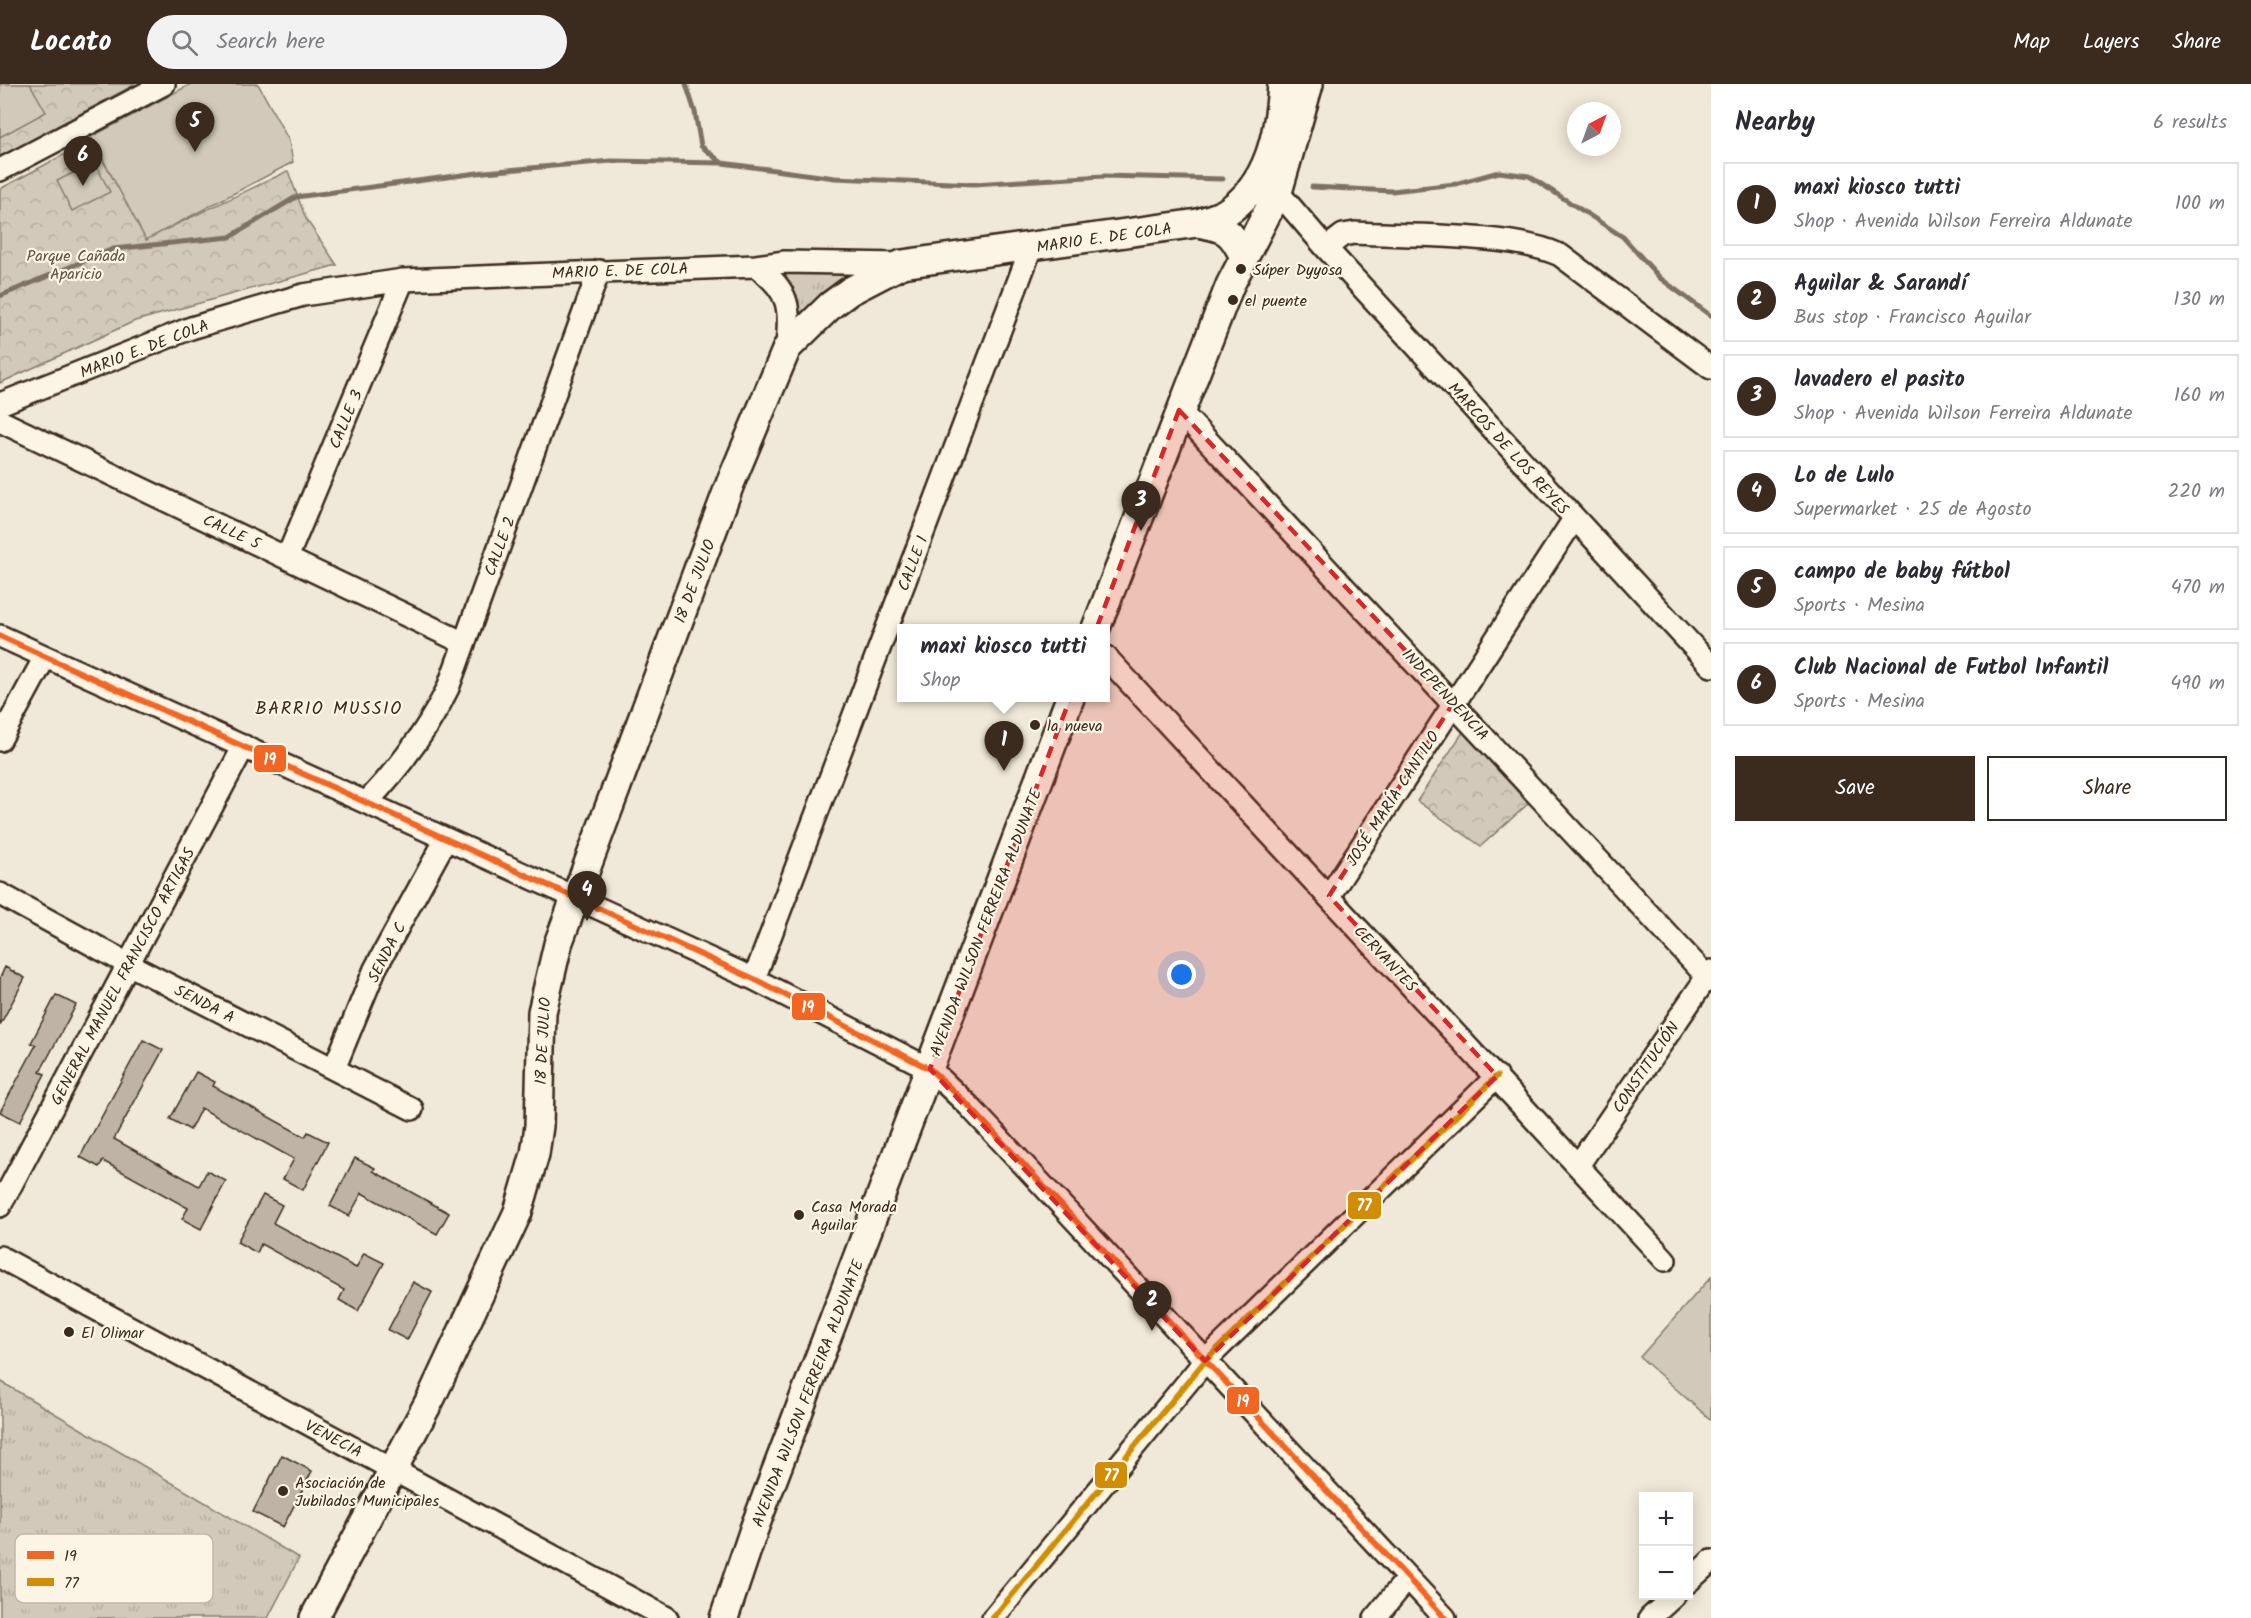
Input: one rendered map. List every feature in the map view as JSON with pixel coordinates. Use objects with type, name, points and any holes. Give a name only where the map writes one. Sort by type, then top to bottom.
[{"type":"street","points":[[0,170],[164,84]]},
{"type":"street","points":[[1198,223],[1225,213],[1244,196],[1268,163],[1279,123],[1282,84]]},
{"type":"street","points":[[1098,624],[1179,410],[1243,255],[1278,192],[1309,84]]},
{"type":"street","name":"MARCOS DE LOS REYES","points":[[1292,143],[1291,174],[1295,204],[1309,228]]},
{"type":"street","name":"MARCOS DE LOS REYES","points":[[1268,163],[1278,192],[1326,248],[1711,666]]},
{"type":"street","name":"MARIO E. DE COLA","points":[[0,404],[191,328],[303,295],[403,280],[756,266],[785,262],[902,264],[1031,248],[1198,223],[1219,226],[1233,235],[1243,255]]},
{"type":"street","points":[[1326,248],[1343,235],[1354,233],[1482,240],[1544,248],[1560,255],[1711,368]]},
{"type":"street","name":"CALLE 1","points":[[754,979],[1031,248]]},
{"type":"street","name":"18 DE JULIO","points":[[787,348],[831,305],[850,291],[902,264]]},
{"type":"street","name":"18 DE JULIO","points":[[314,1618],[395,1471],[518,1212],[526,1187],[539,1126],[542,1012],[545,988],[574,899],[738,464],[787,348],[790,314],[785,294],[774,279],[756,266]]},
{"type":"street","name":"CALLE 2","points":[[367,802],[404,763],[434,718],[464,644],[599,271]]},
{"type":"street","name":"CALLE 3","points":[[287,558],[403,280]]},
{"type":"street","name":"INDEPENDENCIA","points":[[1179,410],[1710,976]]},
{"type":"street","name":"CALLE 5","points":[[0,421],[464,644]]},
{"type":"street","name":"JOSÉ MARÍA CANTILO","points":[[1329,896],[1574,519]]},
{"type":"street","points":[[0,636],[754,979],[930,1069],[969,1106],[1445,1618]]},
{"type":"street","points":[[0,740],[45,657]]},
{"type":"street","name":"CERVANTES","points":[[1110,661],[1579,1164],[1665,1260]]},
{"type":"street","name":"AVENIDA WILSON FERREIRA ALDUNATE","points":[[724,1618],[754,1529],[1068,702]]},
{"type":"street","name":"GENERAL MANUEL FRANCISCO ARTIGAS","points":[[0,1206],[244,746]]},
{"type":"street","name":"SENDA C","points":[[334,1069],[375,969],[446,839]]},
{"type":"street","name":"SENDA A","points":[[0,894],[128,964],[412,1109]]},
{"type":"street","name":"CONSTITUCIÓN","points":[[1579,1164],[1710,976]]},
{"type":"street","points":[[993,1618],[1205,1361],[1497,1076]]},
{"type":"street","name":"VENECIA","points":[[0,1257],[668,1618]]},
{"type":"street","points":[[1693,1578],[1711,1562]]},
{"type":"street","points":[[1376,1618],[1408,1578]]},
{"type":"street","points":[[1650,1618],[1670,1600]]},
{"type":"highlighted area","points":[[1179,410],[1454,702],[1329,896],[1497,1076],[1205,1361],[930,1069]]},
{"type":"green space","points":[[0,84],[136,84],[0,157]]},
{"type":"green space","points":[[0,84],[30,84],[46,112],[0,137]]},
{"type":"green space","points":[[191,84],[258,84],[289,141],[293,162],[146,240],[91,137]]},
{"type":"green space","name":"Parque Cañada Aparicio","points":[[91,140],[148,238],[288,171],[306,219],[337,265],[135,321],[0,383],[0,189]]},
{"type":"green space","points":[[94,162],[110,192],[72,211],[57,181]]},
{"type":"green space","points":[[881,268],[797,326],[797,296],[783,270]]},
{"type":"green space","points":[[1465,729],[1528,804],[1481,846],[1417,801]]},
{"type":"green space","points":[[1711,1277],[1711,1420],[1640,1357]]},
{"type":"green space","points":[[0,1381],[299,1558],[268,1618],[0,1618]]},
{"type":"building","points":[[5,967],[25,978],[0,1025],[0,978]]},
{"type":"building","points":[[56,995],[76,1005],[40,1072],[45,1074],[20,1122],[0,1112],[36,1045],[31,1043]]},
{"type":"building","points":[[143,1040],[163,1050],[114,1139],[199,1186],[207,1171],[226,1181],[201,1229],[182,1219],[188,1208],[103,1161],[99,1167],[80,1157]]},
{"type":"building","points":[[196,1072],[215,1082],[213,1086],[305,1137],[308,1132],[328,1142],[303,1190],[283,1179],[294,1159],[201,1108],[190,1130],[170,1119]]},
{"type":"building","points":[[355,1158],[375,1168],[373,1171],[449,1213],[437,1234],[362,1193],[349,1216],[330,1206]]},
{"type":"building","points":[[263,1195],[282,1205],[273,1223],[356,1268],[364,1253],[384,1263],[358,1311],[339,1300],[344,1290],[261,1244],[257,1253],[237,1242]]},
{"type":"building","points":[[413,1282],[432,1292],[407,1340],[388,1330]]},
{"type":"building","name":"Asociación de Jubilados Municipales","points":[[282,1455],[312,1471],[283,1527],[253,1512]]},
{"type":"waterway","points":[[686,84],[695,112],[701,146],[722,163],[835,178],[974,184],[1104,176],[1223,179]]},
{"type":"waterway","points":[[0,296],[113,249],[230,237],[296,197],[485,172],[611,161],[722,163]]},
{"type":"waterway","points":[[1312,187],[1392,191],[1455,184],[1499,172],[1529,176],[1623,237],[1660,278],[1711,316]]},
{"type":"transit line","name":"19","points":[[0,636],[754,979],[930,1069],[969,1106],[1445,1618]]},
{"type":"transit line","name":"77","points":[[993,1618],[1205,1361],[1497,1076]]},
{"type":"place","name":"campo de baby fútbol","points":[[195,152]]},
{"type":"place","name":"Club Nacional de Futbol Infantil","points":[[83,186]]},
{"type":"place","name":"Súper Dyyosa","points":[[1241,269]]},
{"type":"place","name":"el puente","points":[[1233,300]]},
{"type":"place","name":"lavadero el pasito","points":[[1141,531]]},
{"type":"place","name":"la nueva","points":[[1035,725]]},
{"type":"place","name":"maxi kiosco tutti","points":[[1004,771]]},
{"type":"place","name":"Lo de Lulo","points":[[587,921]]},
{"type":"place","name":"Casa Morada Aguilar","points":[[799,1215]]},
{"type":"place","name":"Aguilar & Sarandí","points":[[1152,1331]]},
{"type":"place","name":"El Olimar","points":[[69,1332]]},
{"type":"place","name":"Asociación de Jubilados Municipales","points":[[283,1491]]},
{"type":"district","name":"BARRIO MUSSIO","points":[[329,708]]}]
